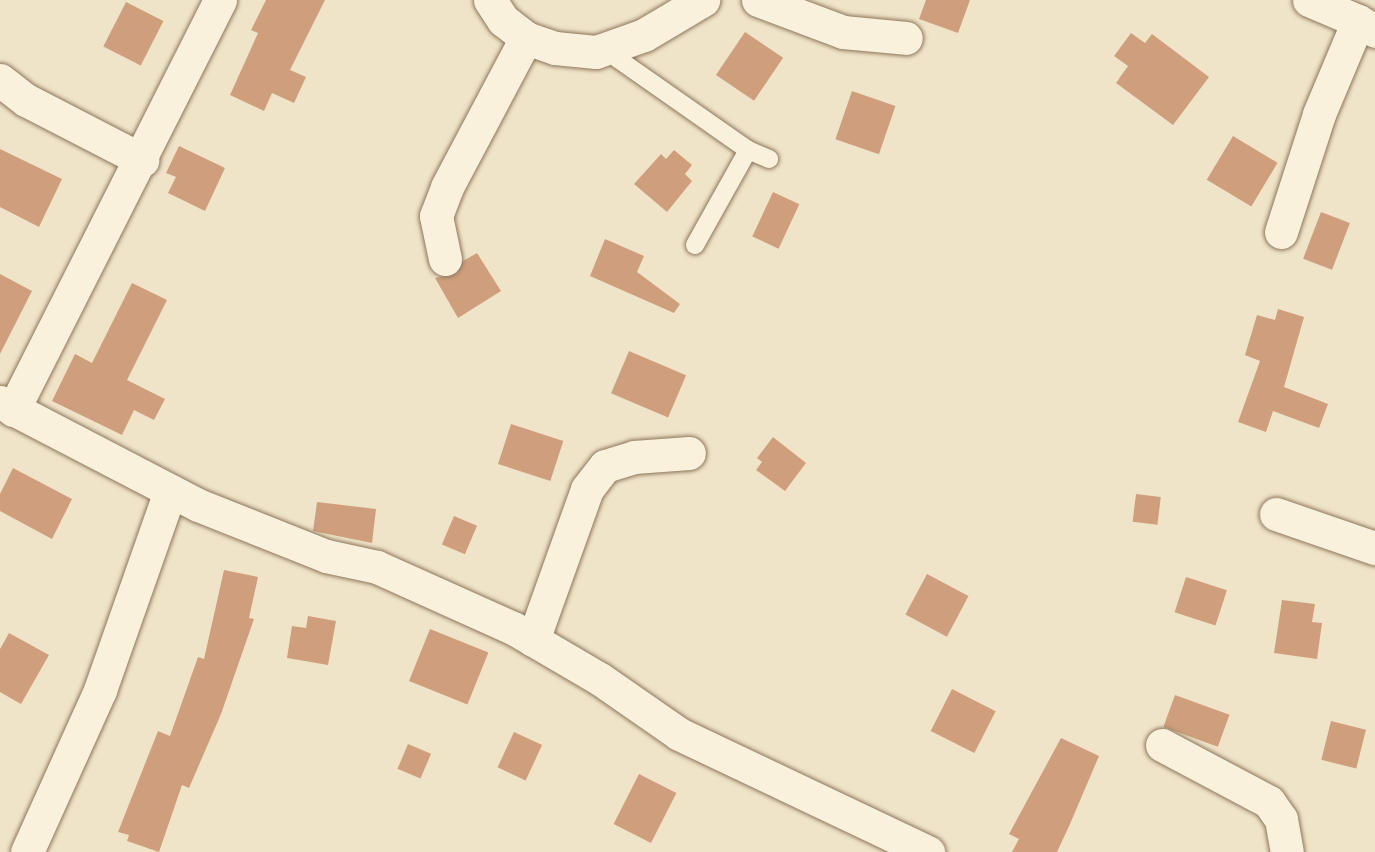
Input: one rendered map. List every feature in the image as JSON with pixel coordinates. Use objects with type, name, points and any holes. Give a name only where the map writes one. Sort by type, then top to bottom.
[{"type":"street","points":[[220,0],[142,160],[6,406],[170,491],[326,556],[386,571],[533,640],[679,734],[928,852]]},
{"type":"street","points":[[490,0],[503,20],[526,38],[555,48],[596,52],[645,35],[703,0]]},
{"type":"street","points":[[758,0],[843,32],[906,38]]},
{"type":"street","points":[[1281,232],[1319,114],[1366,26],[1309,0]]},
{"type":"street","points":[[445,259],[436,216],[447,187],[526,38]]},
{"type":"street","points":[[0,80],[26,100],[142,160]]},
{"type":"street","points":[[533,640],[583,499],[606,466],[634,456],[689,453]]},
{"type":"street","points":[[27,852],[100,690],[170,491]]},
{"type":"street","points":[[1276,514],[1375,548]]},
{"type":"street","points":[[1162,745],[1269,802],[1281,819],[1287,852]]},
{"type":"lane","points":[[610,47],[618,59],[748,150],[769,159]]},
{"type":"lane","points":[[694,245],[748,150]]},
{"type":"building","points":[[266,0],[325,0],[290,70],[306,77],[294,103],[272,93],[264,111],[230,95],[258,33],[251,30]]},
{"type":"building","points":[[926,0],[970,0],[958,33],[919,19]]},
{"type":"building","points":[[126,2],[163,21],[141,66],[103,47]]},
{"type":"building","points":[[745,32],[783,58],[754,101],[716,75]]},
{"type":"building","points":[[1131,33],[1145,43],[1152,34],[1209,77],[1173,125],[1116,83],[1128,66],[1114,56]]},
{"type":"building","points":[[852,91],[895,106],[879,154],[835,139]]},
{"type":"building","points":[[1233,136],[1278,163],[1251,206],[1207,180]]},
{"type":"building","points":[[179,146],[225,168],[205,211],[168,193],[176,177],[166,173]]},
{"type":"building","points":[[0,149],[62,179],[39,227],[0,207]]},
{"type":"building","points":[[674,150],[692,165],[685,174],[692,181],[667,212],[634,184],[661,154],[666,159]]},
{"type":"building","points":[[773,192],[799,204],[779,249],[752,236]]},
{"type":"building","points":[[1321,212],[1350,223],[1332,270],[1303,259]]},
{"type":"building","points":[[605,239],[644,256],[637,272],[680,304],[674,313],[590,276]]},
{"type":"building","points":[[477,253],[501,291],[458,318],[435,278],[457,273],[463,261]]},
{"type":"building","points":[[0,274],[32,291],[0,354]]},
{"type":"building","points":[[132,283],[167,300],[127,380],[165,399],[154,420],[134,410],[122,435],[52,401],[75,354],[92,363]]},
{"type":"building","points":[[1278,309],[1304,317],[1284,387],[1328,404],[1319,428],[1273,411],[1266,432],[1238,422],[1260,361],[1245,355],[1257,315],[1275,320]]},
{"type":"building","points":[[629,351],[686,375],[668,418],[611,393]]},
{"type":"building","points":[[511,424],[563,441],[550,481],[498,464]]},
{"type":"building","points":[[773,437],[806,463],[785,491],[756,470],[762,462],[757,458]]},
{"type":"building","points":[[13,468],[72,499],[52,539],[0,511],[0,494]]},
{"type":"building","points":[[1136,494],[1161,497],[1157,525],[1133,522]]},
{"type":"building","points":[[317,502],[376,509],[372,543],[313,531]]},
{"type":"building","points":[[454,516],[477,526],[465,554],[442,545]]},
{"type":"building","points":[[224,570],[258,577],[249,618],[254,619],[221,714],[189,788],[182,785],[159,852],[127,841],[129,835],[118,832],[158,731],[170,736],[198,657],[204,659]]},
{"type":"building","points":[[927,574],[968,596],[947,637],[905,615]]},
{"type":"building","points":[[1186,577],[1227,590],[1215,625],[1175,612]]},
{"type":"building","points":[[1282,600],[1315,604],[1312,622],[1322,623],[1317,659],[1274,653]]},
{"type":"building","points":[[308,616],[336,621],[328,665],[287,658],[292,626],[306,628]]},
{"type":"building","points":[[430,629],[488,653],[467,705],[409,681]]},
{"type":"building","points":[[9,633],[49,655],[21,704],[0,692],[0,649]]},
{"type":"building","points":[[952,689],[996,711],[974,753],[931,731]]},
{"type":"building","points":[[1175,695],[1230,715],[1218,747],[1163,727]]},
{"type":"building","points":[[1331,721],[1366,730],[1356,769],[1321,760]]},
{"type":"building","points":[[514,732],[542,745],[526,780],[498,767]]},
{"type":"building","points":[[1061,738],[1099,756],[1070,824],[1057,852],[1012,852],[1019,839],[1009,834]]},
{"type":"building","points":[[408,744],[431,754],[420,779],[397,769]]},
{"type":"building","points":[[639,774],[676,793],[651,843],[614,824]]}]
